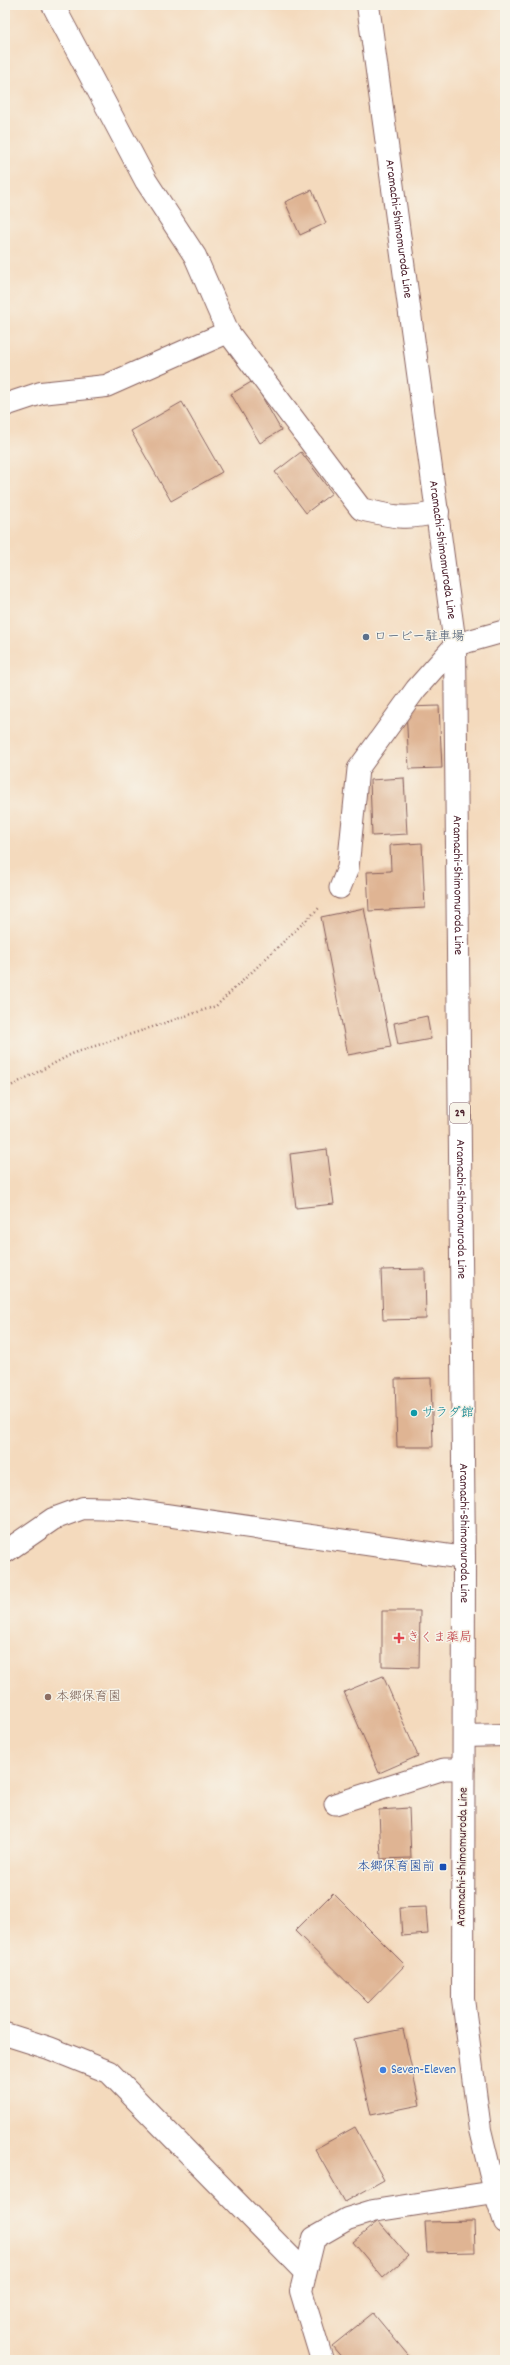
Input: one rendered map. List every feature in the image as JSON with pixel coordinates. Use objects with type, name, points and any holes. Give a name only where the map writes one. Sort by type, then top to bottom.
[{"type":"main road","points":[[53,5],[146,182],[195,256],[228,332],[361,509],[388,516],[415,518],[438,512]]},
{"type":"main road","name":"Aramachi-Shimomuroda Line","points":[[368,5],[455,645],[464,1558],[463,1999],[480,2130],[495,2192],[505,2222]]},
{"type":"main road","points":[[5,405],[41,393],[106,386],[228,332]]},
{"type":"main road","points":[[455,645],[505,631]]},
{"type":"main road","points":[[5,1552],[53,1519],[83,1508],[124,1509],[464,1558]]},
{"type":"main road","points":[[464,1736],[505,1735]]},
{"type":"main road","points":[[5,2034],[49,2048],[109,2072],[304,2271]]},
{"type":"main road","points":[[322,2360],[301,2291],[304,2271],[314,2238],[347,2219],[373,2211],[495,2192]]},
{"type":"lane","points":[[340,888],[348,868],[358,769],[416,690],[455,645]]},
{"type":"lane","points":[[335,1804],[444,1769],[464,1769]]},
{"type":"path","points":[[5,1089],[74,1053],[216,1006],[340,888]]},
{"type":"building","points":[[312,190],[326,223],[300,235],[285,202]]},
{"type":"building","points":[[253,381],[281,430],[260,443],[231,394]]},
{"type":"building","points":[[182,402],[222,472],[171,501],[131,431]]},
{"type":"building","points":[[301,452],[332,493],[306,513],[275,472]]},
{"type":"building","points":[[439,706],[442,768],[409,769],[406,707]]},
{"type":"building","points":[[404,778],[407,834],[372,836],[370,780]]},
{"type":"building","points":[[422,843],[425,908],[369,911],[367,872],[391,871],[390,845]]},
{"type":"building","points":[[364,908],[391,1047],[348,1055],[321,917]]},
{"type":"building","points":[[427,1016],[431,1039],[398,1045],[394,1023]]},
{"type":"building","points":[[327,1149],[334,1204],[296,1208],[290,1154]]},
{"type":"building","points":[[425,1269],[426,1319],[383,1320],[381,1270]]},
{"type":"building","name":"サラダ館","points":[[431,1378],[433,1447],[397,1447],[395,1379]]},
{"type":"building","points":[[382,1611],[420,1611],[419,1667],[382,1666]]},
{"type":"building","points":[[383,1676],[418,1756],[379,1773],[344,1692]]},
{"type":"building","points":[[409,1808],[411,1858],[381,1859],[379,1810]]},
{"type":"building","points":[[333,1893],[405,1965],[368,2003],[295,1931]]},
{"type":"building","points":[[426,1907],[428,1934],[402,1936],[400,1908]]},
{"type":"building","points":[[403,2029],[420,2105],[371,2115],[354,2039]]},
{"type":"building","points":[[355,2127],[384,2180],[345,2202],[315,2149]]},
{"type":"building","points":[[378,2221],[408,2256],[383,2278],[353,2242]]},
{"type":"building","points":[[474,2221],[475,2252],[427,2253],[425,2222]]},
{"type":"building","points":[[373,2313],[412,2360],[344,2360],[332,2346]]},
{"type":"place","name":"ロービー駐車場","points":[[366,637]]},
{"type":"place","name":"サラダ館","points":[[414,1413]]},
{"type":"place","name":"きくま薬局","points":[[399,1638]]},
{"type":"place","name":"本郷保育園","points":[[48,1697]]},
{"type":"place","name":"本郷保育園前","points":[[443,1867]]},
{"type":"place","name":"Seven-Eleven","points":[[383,2070]]}]
